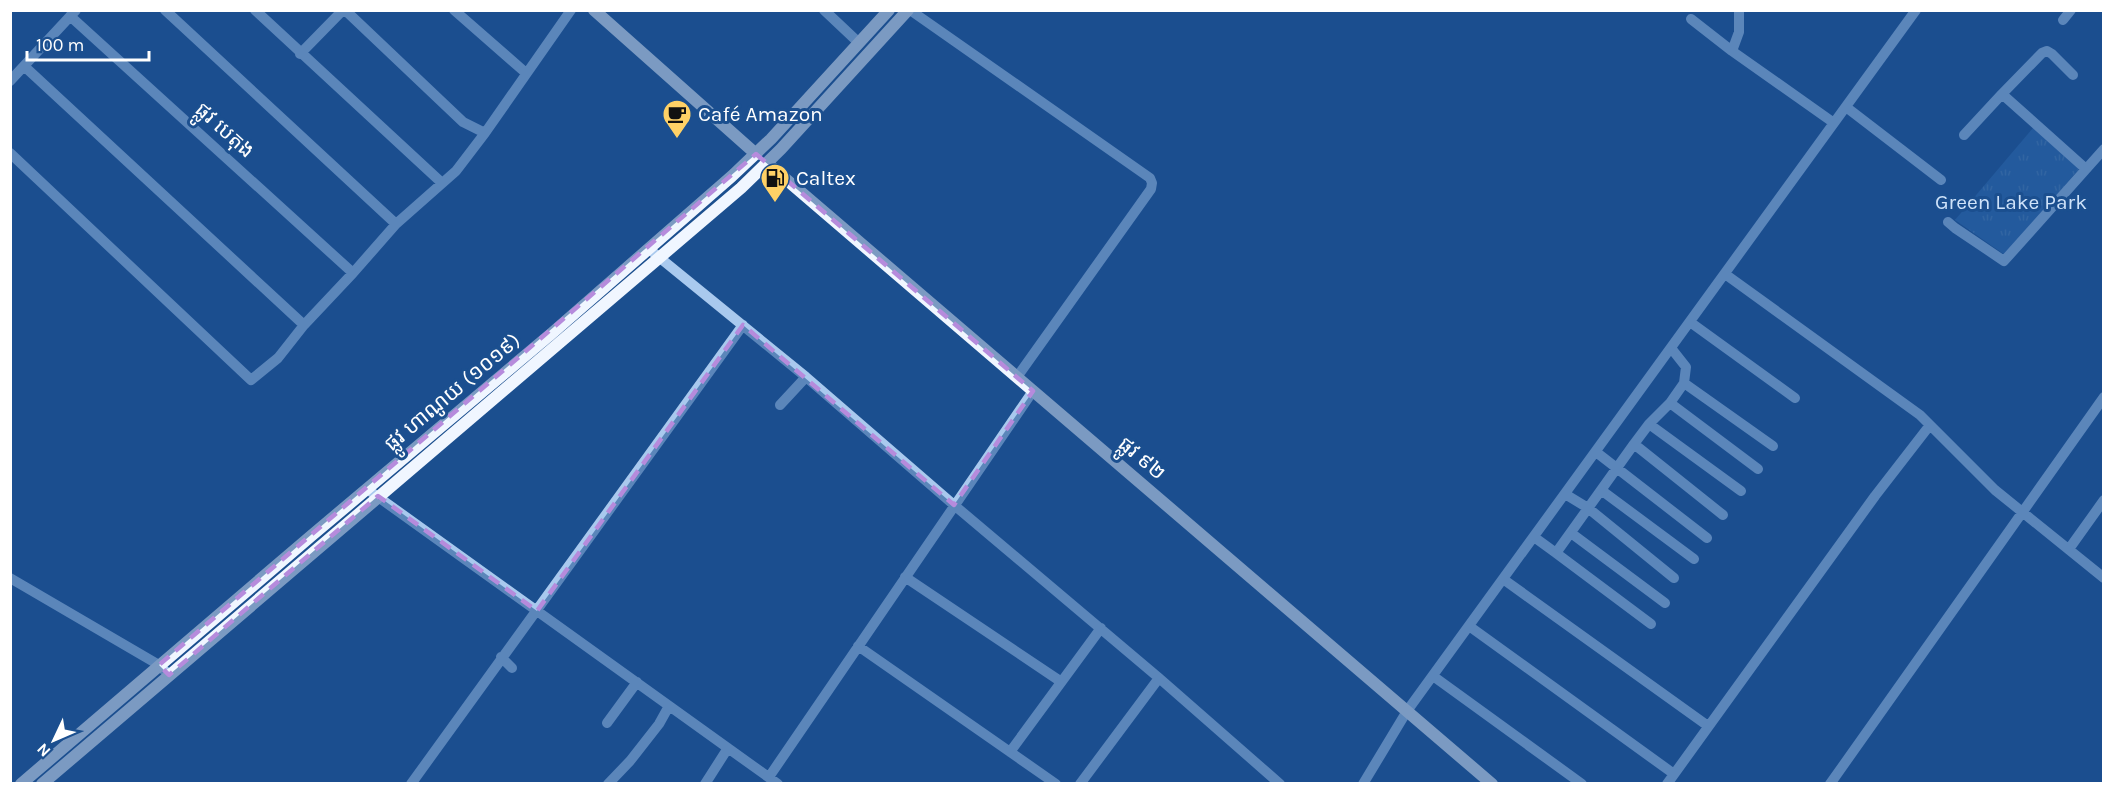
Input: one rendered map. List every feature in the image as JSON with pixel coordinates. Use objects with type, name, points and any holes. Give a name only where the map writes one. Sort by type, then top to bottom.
[{"type":"main road","points":[[594,10],[756,154]]},
{"type":"main road","name":"ផ្លូវ ហាណូយ (១០១៩)","points":[[21,783],[649,249],[756,154],[889,10]]},
{"type":"main road","name":"ផ្លូវ ហាណូយ (១០១៩)","points":[[42,783],[661,258],[767,163],[909,10]]},
{"type":"main road","name":"ផ្លូវ ៩២","points":[[767,163],[1492,783]]},
{"type":"street","points":[[165,10],[396,224]]},
{"type":"street","points":[[255,10],[442,183]]},
{"type":"street","points":[[300,54],[344,10],[463,122],[485,133]]},
{"type":"street","points":[[454,10],[526,73]]},
{"type":"street","points":[[10,153],[251,380],[278,358],[304,325],[396,224],[456,171],[571,10]]},
{"type":"street","points":[[824,10],[859,43]]},
{"type":"street","points":[[909,10],[1150,178],[1152,183],[1151,189],[1017,377]]},
{"type":"street","points":[[1732,51],[1739,32],[1739,10]]},
{"type":"street","points":[[1363,783],[1407,711],[1916,10]]},
{"type":"street","points":[[2063,20],[2071,10]]},
{"type":"street","points":[[10,81],[73,13]]},
{"type":"street","name":"ផ្លូវ បេតុង","points":[[73,13],[353,273]]},
{"type":"street","points":[[1691,19],[1834,123]]},
{"type":"street","points":[[1964,135],[2042,53],[2047,51],[2052,54],[2073,75]]},
{"type":"street","points":[[24,66],[304,325]]},
{"type":"street","points":[[2002,94],[2086,169]]},
{"type":"street","points":[[1846,107],[1941,180]]},
{"type":"street","points":[[1948,222],[2004,261],[2103,149]]},
{"type":"street","points":[[756,154],[767,163]]},
{"type":"street","points":[[649,249],[806,377],[1280,783]]},
{"type":"street","points":[[1725,274],[1920,415],[1995,490],[2103,578]]},
{"type":"street","points":[[1690,322],[1795,398]]},
{"type":"street","points":[[411,783],[743,325]]},
{"type":"street","points":[[1556,554],[1634,444],[1649,424],[1670,403],[1684,383],[1686,367],[1671,348]]},
{"type":"street","points":[[780,405],[806,377]]},
{"type":"street","points":[[1684,383],[1773,446]]},
{"type":"street","points":[[367,489],[773,780],[858,646],[1033,391]]},
{"type":"street","points":[[1830,783],[2103,397]]},
{"type":"street","points":[[1670,403],[1758,469]]},
{"type":"street","points":[[1649,424],[1741,491]]},
{"type":"street","points":[[1667,783],[1875,496],[1930,424]]},
{"type":"street","points":[[1634,444],[1723,515]]},
{"type":"street","points":[[1596,452],[1707,538]]},
{"type":"street","points":[[1601,490],[1694,559]]},
{"type":"street","points":[[1565,494],[1588,508],[1674,578]]},
{"type":"street","points":[[2068,549],[2103,500]]},
{"type":"street","points":[[1570,532],[1665,603]]},
{"type":"street","points":[[1534,537],[1651,624]]},
{"type":"street","points":[[905,577],[1060,681]]},
{"type":"street","points":[[10,578],[159,665],[169,675]]},
{"type":"street","points":[[1503,579],[1708,726]]},
{"type":"street","points":[[1469,626],[1674,774]]},
{"type":"street","points":[[1010,752],[1101,628]]},
{"type":"street","points":[[858,646],[1056,783]]},
{"type":"street","points":[[501,657],[512,668]]},
{"type":"street","points":[[1433,676],[1582,783]]},
{"type":"street","points":[[1080,783],[1159,678]]},
{"type":"street","points":[[607,723],[637,682]]},
{"type":"street","points":[[608,783],[630,761],[659,724],[669,706]]},
{"type":"street","points":[[705,783],[728,748]]},
{"type":"highlighted area","points":[[756,154],[1033,391],[954,505],[743,325],[537,611],[378,496],[169,675],[159,665]]},
{"type":"green space","name":"Green Lake Park","points":[[2033,128],[2079,169],[2005,255],[1955,220]]},
{"type":"place","name":"Café Amazon","points":[[677,140]]},
{"type":"place","name":"Caltex","points":[[775,204]]}]
